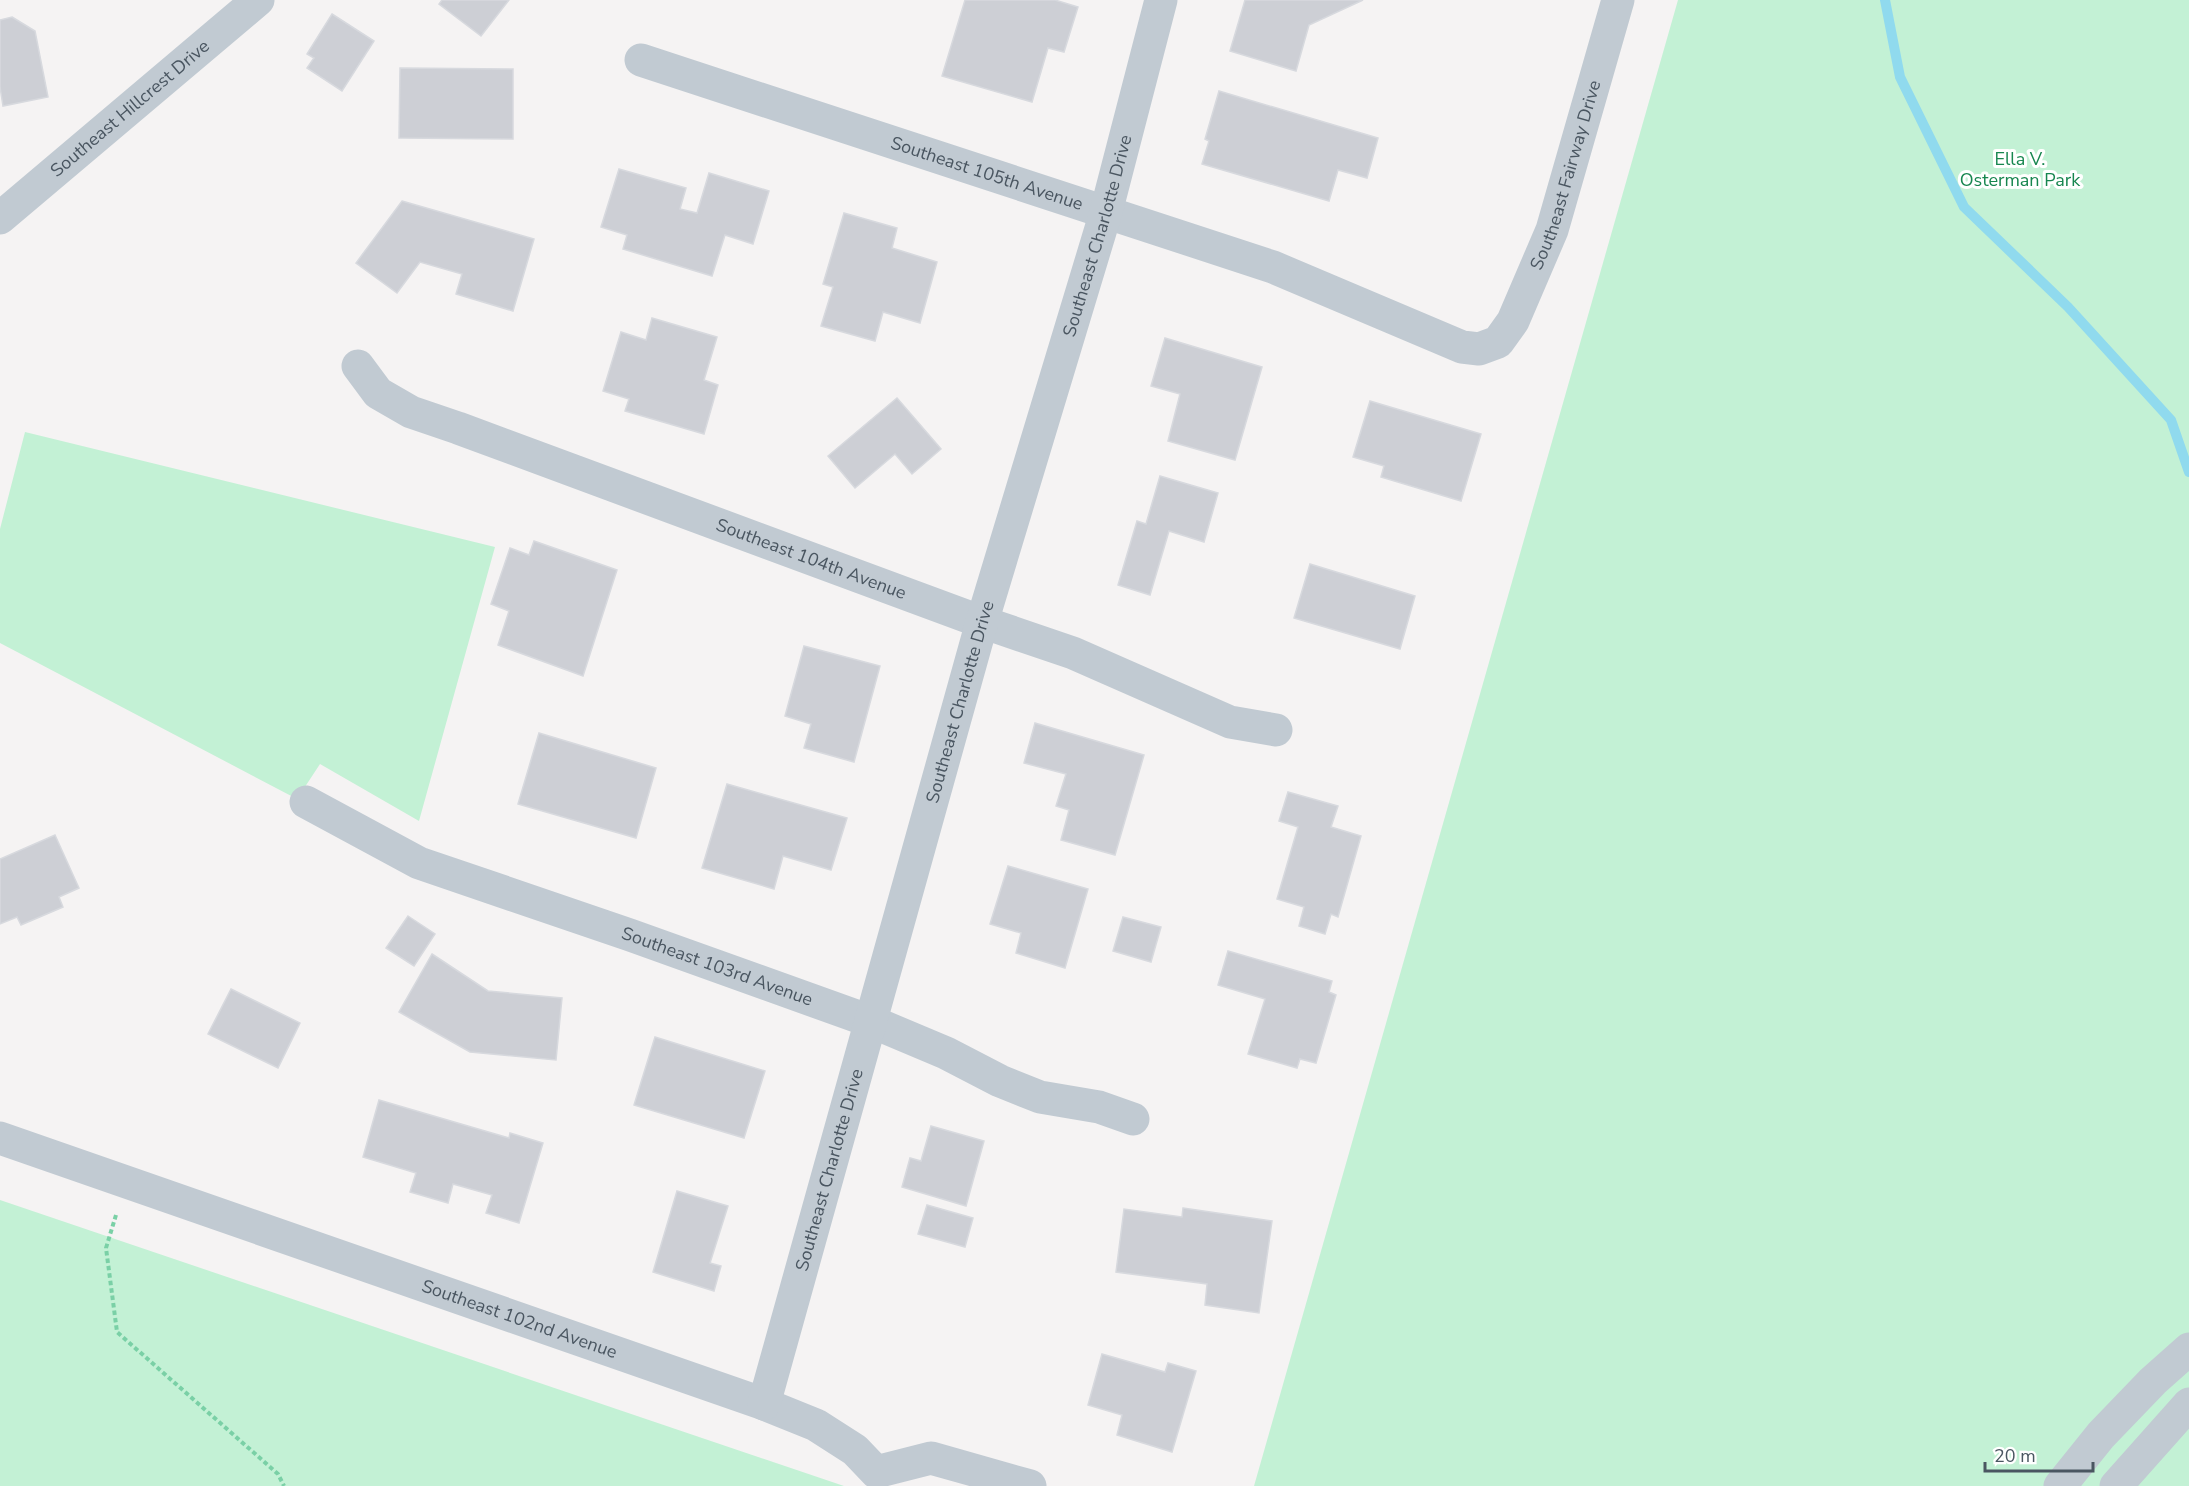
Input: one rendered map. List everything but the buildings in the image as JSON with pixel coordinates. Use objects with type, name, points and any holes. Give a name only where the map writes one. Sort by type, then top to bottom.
[{"type":"street","name":"Southeast Hillcrest Drive","points":[[0,218],[258,0]]},
{"type":"street","name":"Southeast Charlotte Drive","points":[[764,1404],[982,622],[1106,212],[1161,0]]},
{"type":"street","name":"Southeast Fairway Drive","points":[[1498,342],[1514,321],[1552,230],[1618,0]]},
{"type":"street","name":"Southeast 105th Avenue","points":[[641,60],[1273,267],[1462,347],[1479,349],[1498,342]]},
{"type":"street","name":"Southeast 104th Avenue","points":[[358,366],[378,393],[411,412],[982,622],[1073,653],[1230,722],[1276,730]]},
{"type":"street","name":"Southeast 103rd Avenue","points":[[306,802],[419,863],[630,935],[870,1021],[936,1048],[1000,1081],[1040,1097],[1099,1107],[1133,1119]]},
{"type":"street","name":"Southeast 102nd Avenue","points":[[0,1138],[764,1404],[816,1425],[855,1450],[877,1479],[931,1458],[1030,1486]]},
{"type":"street","points":[[2060,1486],[2101,1435],[2189,1349]]},
{"type":"street","points":[[2116,1486],[2189,1404]]},
{"type":"path","points":[[127,1182],[106,1248],[117,1332],[278,1474],[284,1486]]},
{"type":"green space","name":"Ella V. Osterman Park","points":[[1678,0],[2189,0],[2189,1486],[1254,1486]]},
{"type":"green space","points":[[25,432],[495,547],[419,821],[320,764],[297,799],[0,643],[0,529]]},
{"type":"green space","points":[[0,1200],[844,1486],[0,1486]]},
{"type":"waterway","points":[[1885,0],[1900,77],[1964,207],[2068,307],[2171,420],[2189,472]]}]
